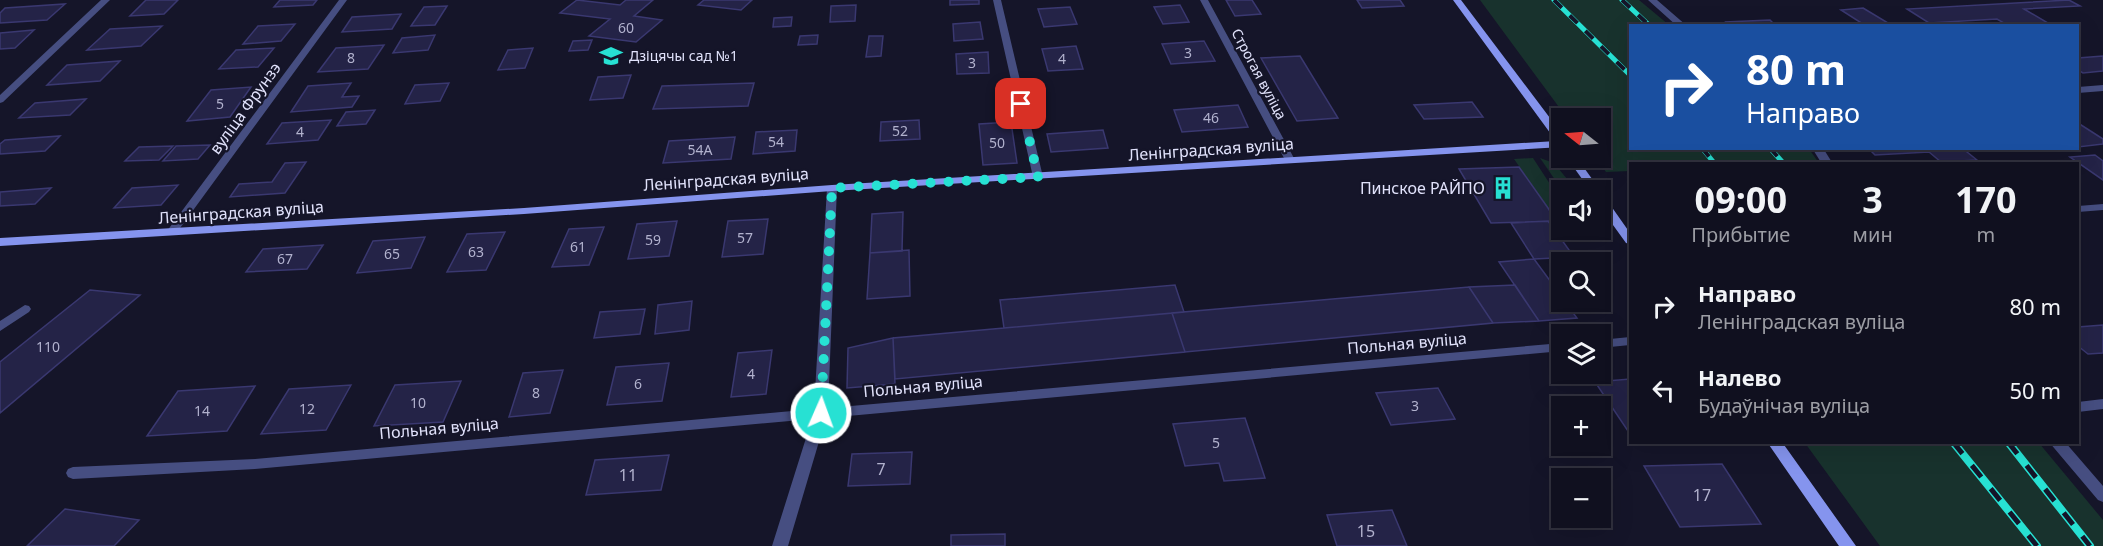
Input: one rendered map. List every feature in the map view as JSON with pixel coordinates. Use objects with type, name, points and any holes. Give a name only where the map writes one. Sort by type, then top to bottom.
[{"type":"street","points":[[0,100],[106,0]]},
{"type":"street","name":"вуліца Фрунзэ","points":[[171,233],[343,0]]},
{"type":"street","points":[[997,0],[1038,177]]},
{"type":"street","name":"Строгая вуліца","points":[[1204,0],[1290,160]]},
{"type":"street","points":[[1457,0],[1551,128]]},
{"type":"street","points":[[1652,0],[1681,24]]},
{"type":"street","points":[[2079,90],[2103,88]]},
{"type":"street","name":"Ленінградская вуліца","points":[[0,242],[535,210],[832,188],[1551,144]]},
{"type":"street","points":[[780,546],[821,413],[832,188]]},
{"type":"street","points":[[2079,209],[2103,207]]},
{"type":"street","points":[[1611,214],[1629,240]]},
{"type":"street","points":[[0,327],[25,309]]},
{"type":"street","points":[[1611,343],[1629,341]]},
{"type":"street","name":"Польная вуліца","points":[[73,473],[255,464],[1551,348]]},
{"type":"street","points":[[2079,407],[2103,404]]},
{"type":"street","points":[[1775,444],[1848,546]]},
{"type":"street","points":[[2058,444],[2103,496]]},
{"type":"green space","points":[[1480,0],[1639,0],[1668,24],[1629,24],[1629,150],[1810,150],[1818,162],[1629,162],[1629,171],[1606,172],[1603,168],[1611,168],[1611,108],[1560,108]]},
{"type":"green space","points":[[1533,158],[1551,186],[1551,208],[1548,208],[1514,159]]},
{"type":"green space","points":[[1540,158],[1551,162],[1551,168],[1558,168],[1568,180],[1555,180]]},
{"type":"green space","points":[[1806,444],[2040,444],[2103,520],[2103,546],[1880,546]]},
{"type":"building","points":[[146,0],[178,0],[164,14],[130,16]]},
{"type":"building","points":[[280,0],[317,0],[313,5],[274,7]]},
{"type":"building","points":[[577,0],[620,5],[626,0],[653,0],[634,16],[662,20],[636,42],[589,36],[610,19],[560,13]]},
{"type":"building","points":[[704,0],[752,0],[741,10],[698,5]]},
{"type":"building","points":[[950,0],[979,0],[979,4],[950,5]]},
{"type":"building","points":[[1226,0],[1252,0],[1261,14],[1235,16]]},
{"type":"building","points":[[1357,0],[1400,0],[1404,6],[1362,8]]},
{"type":"building","points":[[2069,0],[2080,6],[2024,9],[2050,24],[2006,24],[1997,19],[1929,23],[1907,9]]},
{"type":"building","points":[[65,4],[47,20],[0,23],[0,13],[5,8]]},
{"type":"building","points":[[856,5],[855,21],[830,22],[831,6]]},
{"type":"building","points":[[1180,5],[1189,22],[1163,24],[1154,7]]},
{"type":"building","points":[[447,6],[435,25],[411,26],[424,7]]},
{"type":"building","points":[[1070,7],[1077,24],[1044,27],[1038,9]]},
{"type":"building","points":[[1863,8],[1890,24],[1863,24],[1841,10]]},
{"type":"building","points":[[401,14],[392,29],[342,32],[352,17]]},
{"type":"building","points":[[792,17],[791,26],[773,27],[774,18]]},
{"type":"building","points":[[1770,20],[1774,24],[1728,24],[1726,22]]},
{"type":"building","points":[[980,22],[983,39],[954,41],[953,24]]},
{"type":"building","points":[[295,24],[281,41],[243,44],[258,26]]},
{"type":"building","points":[[162,26],[141,46],[87,50],[110,29]]},
{"type":"building","points":[[34,30],[15,48],[0,49],[0,33]]},
{"type":"building","points":[[435,35],[428,50],[393,53],[402,38]]},
{"type":"building","points":[[818,35],[817,44],[798,45],[800,36]]},
{"type":"building","points":[[869,36],[883,36],[881,56],[866,57]]},
{"type":"building","points":[[592,40],[588,50],[569,51],[573,41]]},
{"type":"building","points":[[1204,41],[1215,61],[1171,64],[1162,44]]},
{"type":"building","points":[[384,45],[368,69],[318,72],[336,48]]},
{"type":"building","points":[[1076,46],[1083,69],[1048,71],[1042,49]]},
{"type":"building","points":[[274,48],[258,67],[219,69],[236,50]]},
{"type":"building","points":[[533,48],[525,68],[498,70],[508,50]]},
{"type":"building","points":[[988,52],[989,73],[957,74],[956,54]]},
{"type":"building","points":[[1300,56],[1338,118],[1297,121],[1261,58]]},
{"type":"building","points":[[2103,56],[2103,71],[2083,73],[2079,71],[2079,58]]},
{"type":"building","points":[[120,61],[100,81],[47,85],[67,65]]},
{"type":"building","points":[[631,75],[623,98],[590,100],[598,77]]},
{"type":"building","points":[[351,83],[342,97],[359,96],[352,107],[291,112],[308,86]]},
{"type":"building","points":[[449,83],[440,101],[405,104],[415,85]]},
{"type":"building","points":[[754,83],[748,106],[653,109],[662,86]]},
{"type":"building","points":[[251,87],[230,117],[187,121],[211,90]]},
{"type":"building","points":[[86,99],[70,115],[19,118],[35,103]]},
{"type":"building","points":[[1472,102],[1483,117],[1424,119],[1414,105]]},
{"type":"building","points":[[1238,105],[1248,127],[1182,132],[1174,110]]},
{"type":"building","points":[[375,110],[366,124],[337,126],[346,112]]},
{"type":"building","points":[[331,120],[318,140],[267,144],[282,123]]},
{"type":"building","points":[[919,120],[920,139],[880,141],[881,122]]},
{"type":"building","points":[[1011,122],[1017,163],[983,165],[979,124]]},
{"type":"building","points":[[2079,124],[2103,139],[2103,144],[2079,147]]},
{"type":"building","points":[[797,130],[795,151],[753,154],[756,132]]},
{"type":"building","points":[[1103,130],[1108,148],[1051,152],[1047,134]]},
{"type":"building","points":[[60,136],[45,151],[0,154],[0,144],[5,140]]},
{"type":"building","points":[[735,137],[731,159],[663,163],[669,141]]},
{"type":"building","points":[[210,145],[198,159],[163,161],[176,146]]},
{"type":"building","points":[[173,146],[159,160],[125,161],[139,147]]},
{"type":"building","points":[[1870,150],[1964,150],[1977,160],[1941,162],[1929,152],[1875,155]]},
{"type":"building","points":[[2095,155],[2103,161],[2103,180],[2079,162],[2070,157]]},
{"type":"building","points":[[306,162],[285,193],[230,197],[239,184],[272,182],[285,163]]},
{"type":"building","name":"Пинское РАЙПО","points":[[1519,167],[1551,213],[1551,221],[1491,223],[1459,169]]},
{"type":"building","points":[[178,185],[161,205],[114,208],[132,188]]},
{"type":"building","points":[[51,188],[35,204],[0,206],[0,192]]},
{"type":"building","points":[[903,212],[902,251],[870,253],[872,214]]},
{"type":"building","points":[[768,219],[763,254],[722,257],[728,221]]},
{"type":"building","points":[[677,221],[669,256],[628,259],[637,224]]},
{"type":"building","points":[[1548,221],[1551,225],[1551,240],[1562,240],[1570,252],[1551,252],[1551,258],[1534,259],[1511,223]]},
{"type":"building","points":[[604,227],[589,265],[552,267],[569,229]]},
{"type":"building","points":[[505,232],[486,270],[447,272],[467,234]]},
{"type":"building","points":[[425,237],[411,268],[357,273],[373,241]]},
{"type":"building","points":[[323,245],[307,269],[246,272],[263,249]]},
{"type":"building","points":[[909,250],[910,296],[867,299],[870,253]]},
{"type":"building","points":[[1534,259],[1551,282],[1551,312],[1572,312],[1577,318],[1539,321],[1499,262]]},
{"type":"building","points":[[1175,285],[1184,312],[1004,328],[1000,300]]},
{"type":"building","points":[[1515,285],[1539,321],[1493,323],[1469,287]]},
{"type":"building","points":[[1469,287],[1493,323],[1185,352],[1172,313]]},
{"type":"building","points":[[90,290],[140,295],[0,413],[0,362]]},
{"type":"building","points":[[692,301],[689,330],[655,334],[658,305]]},
{"type":"building","points":[[645,309],[640,334],[594,338],[600,312]]},
{"type":"building","points":[[1172,313],[1185,352],[895,379],[893,338]]},
{"type":"building","points":[[2103,325],[2103,353],[2088,354],[2079,347],[2079,327]]},
{"type":"building","points":[[893,338],[895,384],[847,388],[848,348]]},
{"type":"building","points":[[772,350],[766,394],[731,397],[738,353]]},
{"type":"building","points":[[669,363],[662,401],[607,405],[616,367]]},
{"type":"building","points":[[563,370],[550,413],[509,417],[523,373]]},
{"type":"building","points":[[1629,379],[1629,433],[1611,406],[1611,396],[1604,396],[1596,384],[1611,384],[1611,381]]},
{"type":"building","points":[[461,381],[443,422],[374,426],[395,385]]},
{"type":"building","points":[[351,385],[326,430],[261,434],[289,389]]},
{"type":"building","points":[[255,386],[227,431],[147,436],[178,391]]},
{"type":"building","points":[[1438,388],[1455,419],[1391,425],[1376,393]]},
{"type":"building","points":[[1245,418],[1265,478],[1224,481],[1219,463],[1185,466],[1173,424]]},
{"type":"building","points":[[912,452],[910,484],[848,486],[852,454]]},
{"type":"building","points":[[669,455],[661,490],[586,495],[595,460]]},
{"type":"building","points":[[1722,464],[1761,524],[1680,527],[1644,466]]},
{"type":"building","points":[[65,509],[139,520],[114,546],[27,546]]},
{"type":"building","points":[[1392,510],[1407,546],[1337,546],[1327,515]]},
{"type":"building","points":[[1005,534],[1005,546],[951,546],[951,535]]},
{"type":"railway","points":[[1554,0],[1629,74]]},
{"type":"railway","points":[[1622,0],[1648,24]]},
{"type":"railway","points":[[1704,150],[1713,162]]},
{"type":"railway","points":[[1772,150],[1782,162]]},
{"type":"railway","points":[[1955,444],[2037,546]]},
{"type":"railway","points":[[2010,444],[2090,546]]},
{"type":"place","name":"Дзіцячы сад №1","points":[[611,56]]},
{"type":"place","name":"Пинское РАЙПО","points":[[1503,188]]},
{"type":"route","points":[[821,413],[832,188],[1038,177],[1021,104]]}]
